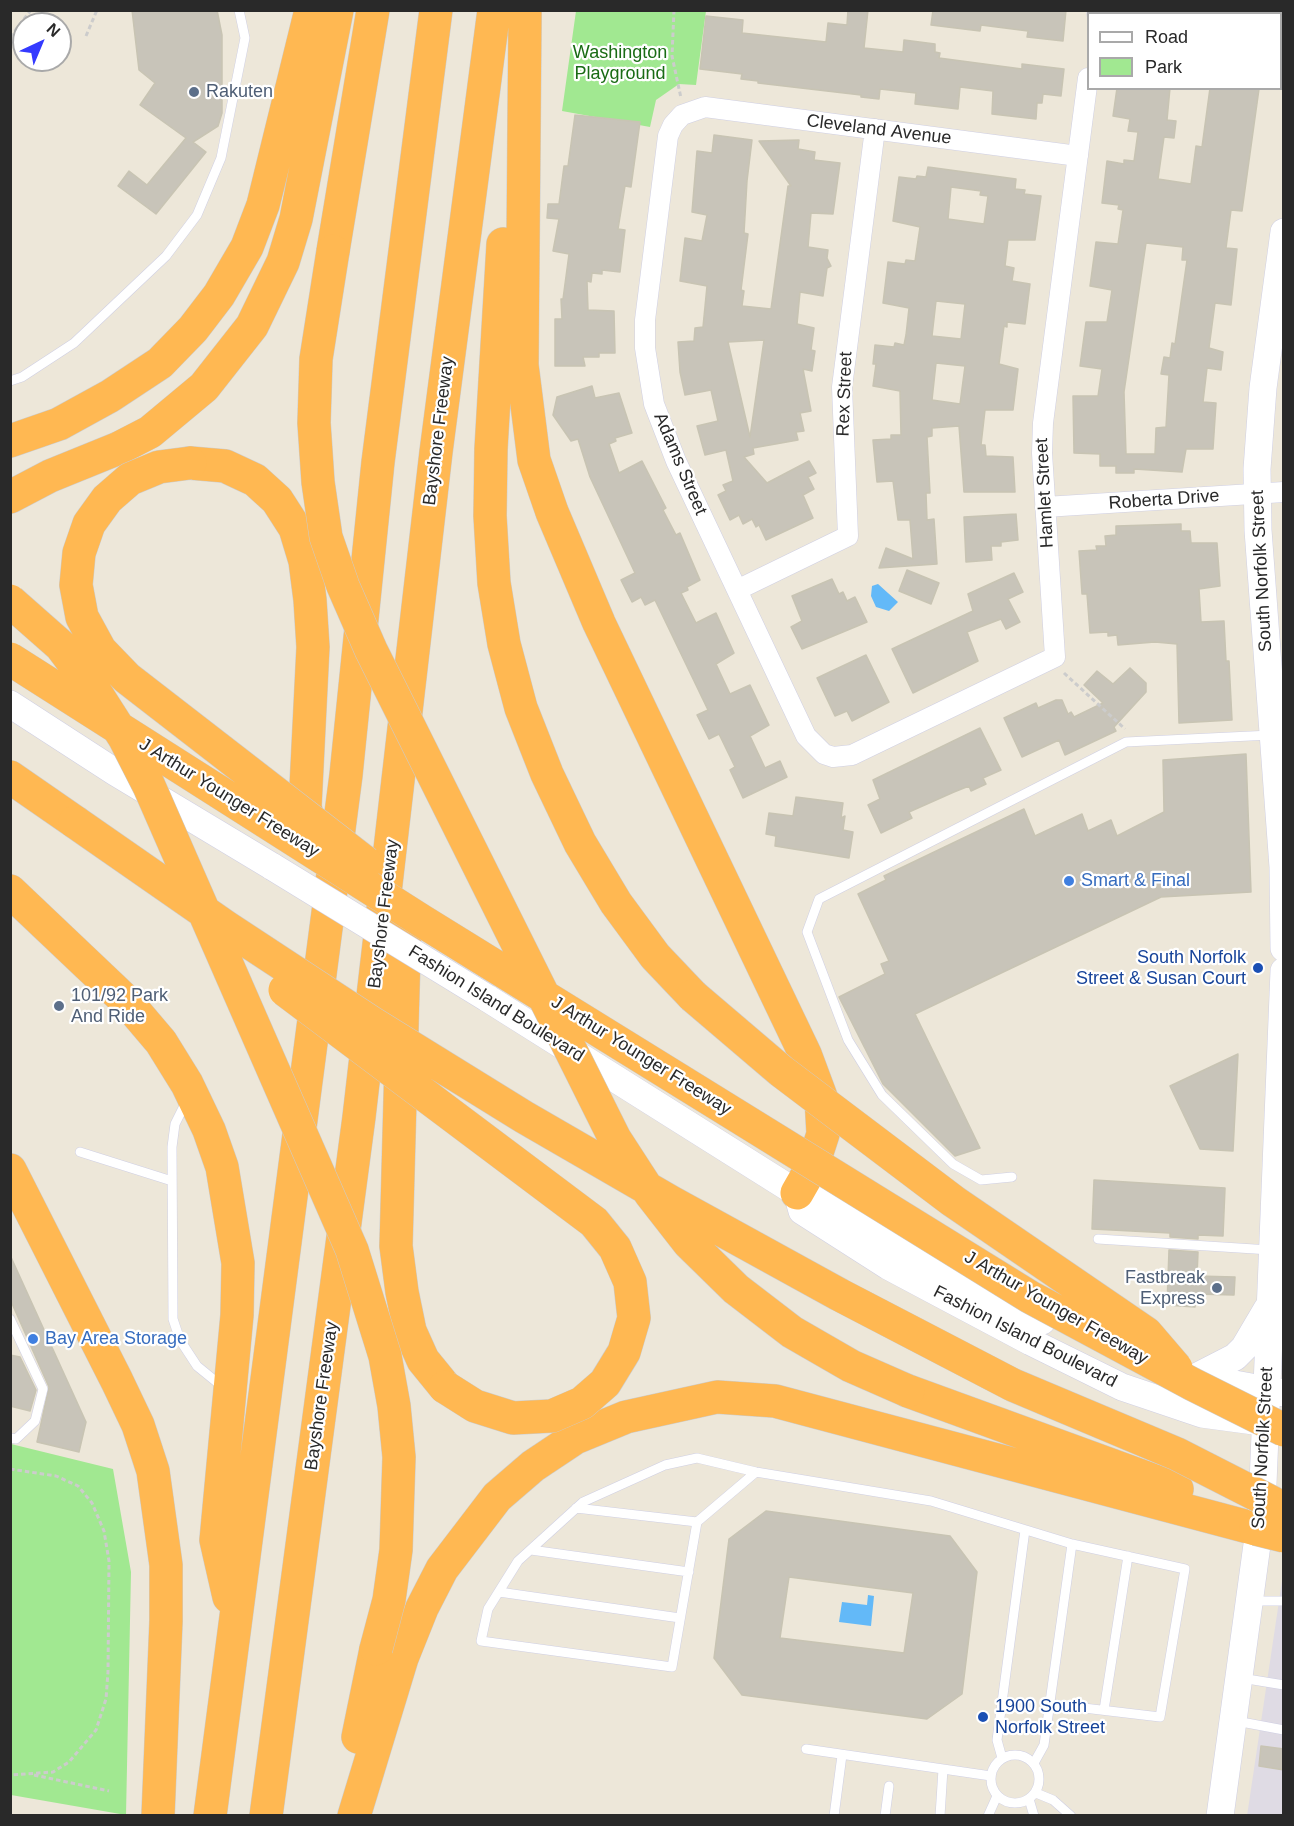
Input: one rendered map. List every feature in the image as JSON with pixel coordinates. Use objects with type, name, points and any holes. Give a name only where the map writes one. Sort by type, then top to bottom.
[{"type":"highway","points":[[10,441],[59,424],[110,396],[160,363],[194,329],[219,295],[247,247],[263,205],[279,148],[311,10]]},
{"type":"highway","points":[[10,497],[50,476],[119,448],[150,432],[204,387],[252,326],[283,262],[296,219],[338,10]]},
{"type":"highway","points":[[373,10],[316,359],[314,423],[318,482],[326,537],[343,586],[376,661],[615,1139],[650,1193],[689,1243],[736,1289],[792,1332],[851,1366],[908,1391],[1200,1498],[1270,1532]]},
{"type":"highway","points":[[210,1815],[234,1617],[346,775],[401,272],[436,10]]},
{"type":"highway","points":[[515,11],[490,449],[490,516],[494,583],[504,644],[521,708],[547,774],[580,843],[616,903],[655,956],[693,996],[781,1071],[953,1201],[1146,1333],[1194,1381]]},
{"type":"highway","points":[[515,11],[521,323],[526,410],[534,460],[552,512],[599,623],[805,1054],[821,1097],[824,1134],[813,1165],[796,1193]]},
{"type":"highway","name":"Bayshore Freeway","points":[[266,1815],[359,1117],[458,276],[515,11]]},
{"type":"highway","points":[[328,899],[305,807],[313,647],[305,561],[295,528],[277,500],[255,480],[225,466],[190,462],[159,467],[130,479],[107,499],[89,524],[78,553],[76,585],[82,617],[100,650],[127,678],[392,883],[666,1070]]},
{"type":"highway","points":[[10,601],[60,646],[94,690],[124,737],[149,786],[352,1250],[385,1356],[394,1406],[399,1457],[396,1550],[389,1600],[389,1654],[354,1815]]},
{"type":"highway","name":"J Arthur Younger Freeway","points":[[10,659],[423,921],[1030,1297],[1277,1425]]},
{"type":"highway","points":[[75,822],[236,953],[594,1222],[615,1248],[630,1282],[634,1318],[624,1352],[605,1383],[582,1403],[552,1416],[513,1418],[475,1406],[445,1387],[423,1360],[410,1331],[396,1246],[412,674]]},
{"type":"highway","points":[[10,777],[226,927],[372,1023],[524,1117],[671,1202],[1013,1386],[1177,1454],[1274,1503],[1284,1511]]},
{"type":"highway","points":[[10,891],[127,1002],[160,1042],[191,1092],[222,1167],[232,1215],[238,1263],[230,1393],[216,1540],[234,1617]]},
{"type":"highway","points":[[10,1170],[122,1390],[138,1425],[153,1471],[166,1565],[159,1815]]},
{"type":"highway","points":[[342,1815],[389,1654],[422,1608],[442,1569],[496,1497],[533,1466],[575,1438],[626,1417],[717,1397],[775,1401],[818,1411],[926,1443],[1270,1532]]},
{"type":"main road","name":"South Norfolk Street","points":[[1284,232],[1261,406],[1257,494],[1275,718],[1284,948]]},
{"type":"main road","name":"Fashion Island Boulevard","points":[[10,704],[116,772],[487,998],[796,1193],[815,1192],[899,1243],[1042,1321],[1194,1381],[1275,1392]]},
{"type":"main road","name":"South Norfolk Street","points":[[1220,1815],[1262,1509],[1277,1425],[1276,1317],[1272,1250],[1279,1214],[1284,971]]},
{"type":"main road","name":"Fashion Island Boulevard","points":[[796,1193],[802,1210],[888,1266],[1122,1387],[1202,1414],[1277,1425]]},
{"type":"main road","points":[[1194,1381],[1235,1357],[1276,1317]]},
{"type":"street","name":"Hamlet Street","points":[[1050,659],[1055,657],[1045,507],[1043,423],[1087,90]]},
{"type":"street","name":"Cleveland Avenue","points":[[682,115],[705,108],[1078,156]]},
{"type":"street","name":"Adams Street","points":[[682,115],[673,125],[668,136],[648,287],[645,348],[654,404],[664,433],[806,736],[824,754],[833,757],[852,754],[1050,659]]},
{"type":"street","name":"Rex Street","points":[[737,590],[848,536],[842,387],[875,129]]},
{"type":"street","name":"Roberta Drive","points":[[1045,507],[1284,492]]},
{"type":"lane","points":[[10,381],[21,377],[74,343],[166,256],[197,215],[221,158],[245,39],[239,10]]},
{"type":"lane","points":[[1012,1177],[981,1180],[953,1164],[882,1095],[848,1040],[807,932],[819,899],[1126,742],[1139,742],[1275,718]]},
{"type":"lane","points":[[191,1092],[175,1124],[172,1181],[173,1319],[180,1340],[197,1366],[230,1393]]},
{"type":"lane","points":[[80,1152],[172,1181]]},
{"type":"lane","points":[[1098,1239],[1272,1250]]},
{"type":"lane","points":[[10,1319],[43,1389],[35,1421],[16,1439],[10,1438]]},
{"type":"lane","points":[[756,1472],[697,1522],[672,1667],[482,1641],[488,1609],[518,1561],[583,1502],[665,1465],[697,1458],[756,1472],[931,1501],[1072,1544],[1185,1569],[1160,1717],[1050,1704]]},
{"type":"lane","points":[[576,1508],[697,1522]]},
{"type":"lane","points":[[1002,1758],[997,1740],[1025,1530]]},
{"type":"lane","points":[[1034,1763],[1044,1745],[1072,1544]]},
{"type":"lane","points":[[531,1550],[689,1572]]},
{"type":"lane","points":[[1104,1710],[1128,1556]]},
{"type":"lane","points":[[499,1592],[680,1618]]},
{"type":"lane","points":[[1250,1601],[1284,1601]]},
{"type":"lane","points":[[1239,1677],[1284,1685]]},
{"type":"lane","points":[[1233,1720],[1284,1730]]},
{"type":"lane","points":[[806,1749],[991,1776]]},
{"type":"lane","points":[[988,1815],[997,1796],[991,1776],[992,1769],[1002,1758],[1019,1754],[1034,1763],[1039,1772],[1033,1796],[1034,1815]]},
{"type":"lane","points":[[834,1815],[842,1755]]},
{"type":"lane","points":[[940,1815],[943,1769]]},
{"type":"lane","points":[[885,1815],[889,1786]]},
{"type":"lane","points":[[997,1796],[1012,1803],[1033,1796],[1053,1800],[1071,1815]]},
{"type":"path","points":[[10,37],[31,10]]},
{"type":"path","points":[[86,36],[97,10]]},
{"type":"path","points":[[674,10],[672,56],[679,84],[682,115]]},
{"type":"path","points":[[1050,659],[1139,742]]},
{"type":"path","points":[[10,1469],[56,1476],[78,1486],[92,1503],[104,1531],[109,1561],[108,1672],[102,1717],[96,1730],[69,1762],[53,1772],[10,1775]]},
{"type":"path","points":[[33,1775],[109,1791]]},
{"type":"shaded area","points":[[1282,1581],[1283,1815],[1247,1816]]},
{"type":"green space","name":"Washington Playground","points":[[576,11],[706,11],[696,85],[679,84],[656,100],[650,127],[562,111]]},
{"type":"green space","points":[[11,1444],[113,1469],[131,1572],[126,1815],[11,1795]]},
{"type":"water","points":[[878,584],[898,602],[889,611],[876,607],[871,596],[872,586]]},
{"type":"water","points":[[868,1595],[874,1596],[871,1626],[839,1622],[842,1602],[867,1605]]},
{"type":"building","name":"Rakuten","points":[[132,10],[217,10],[222,35],[222,113],[218,126],[193,142],[206,152],[156,214],[118,186],[129,171],[147,185],[186,138],[140,105],[155,83],[139,70]]},
{"type":"building","points":[[848,10],[868,10],[864,48],[903,52],[904,40],[935,44],[935,52],[940,53],[939,58],[1022,69],[1022,64],[1064,69],[1061,96],[1043,94],[1042,103],[1037,103],[1036,119],[992,114],[993,91],[960,87],[958,109],[915,104],[916,93],[880,89],[879,99],[861,97],[861,95],[758,83],[758,81],[741,79],[742,74],[700,69],[706,16],[743,20],[742,33],[826,42],[828,23],[847,25]]},
{"type":"building","points":[[933,10],[1066,10],[1063,41],[1027,37],[1028,31],[981,25],[980,31],[931,25]]},
{"type":"building","points":[[1117,90],[1170,90],[1167,120],[1176,121],[1174,138],[1164,137],[1158,179],[1191,184],[1196,146],[1202,147],[1210,90],[1259,90],[1242,211],[1231,210],[1226,248],[1237,249],[1231,305],[1215,303],[1209,348],[1223,352],[1221,370],[1207,368],[1203,402],[1216,403],[1213,449],[1186,449],[1182,472],[1134,469],[1134,473],[1116,473],[1116,466],[1100,466],[1100,454],[1074,453],[1073,396],[1098,396],[1102,369],[1080,366],[1086,322],[1107,322],[1112,290],[1090,286],[1096,242],[1118,244],[1123,210],[1118,209],[1119,205],[1102,203],[1107,161],[1124,164],[1124,160],[1134,161],[1138,132],[1128,131],[1130,119],[1113,116]],"holes":[[[1146,243],[1183,247],[1182,260],[1187,260],[1175,344],[1172,343],[1170,358],[1164,357],[1161,374],[1169,375],[1166,427],[1156,428],[1155,454],[1126,454],[1124,392]]]},
{"type":"building","points":[[575,115],[640,122],[631,187],[625,186],[618,229],[625,230],[620,272],[602,270],[602,274],[592,273],[591,282],[587,281],[588,310],[614,311],[615,353],[599,353],[599,357],[583,357],[585,366],[555,366],[555,319],[562,319],[561,299],[563,299],[569,254],[553,251],[559,219],[547,218],[548,204],[559,204],[564,166],[568,166]]},
{"type":"building","points":[[714,135],[752,140],[747,181],[744,233],[748,234],[741,290],[744,291],[742,306],[771,309],[788,186],[791,186],[759,141],[799,140],[798,149],[815,152],[814,160],[840,163],[833,214],[811,213],[808,247],[828,250],[827,258],[831,266],[827,268],[823,296],[800,292],[797,324],[814,328],[811,350],[815,351],[812,371],[803,369],[811,411],[800,413],[804,431],[796,432],[798,440],[753,448],[754,454],[744,457],[767,483],[809,461],[816,473],[808,477],[814,489],[803,495],[813,518],[766,540],[759,525],[756,527],[752,519],[743,524],[739,515],[730,520],[718,495],[726,491],[723,485],[733,481],[726,450],[705,455],[697,426],[718,421],[711,390],[685,395],[680,372],[678,342],[694,341],[695,328],[703,327],[707,286],[680,281],[685,238],[702,241],[707,215],[692,212],[697,151],[712,153]],"holes":[[[764,340],[750,437],[728,342]]]},
{"type":"building","points":[[928,167],[1016,179],[1015,189],[1025,190],[1024,194],[1041,196],[1035,240],[1008,240],[1005,266],[1014,268],[1012,281],[1030,284],[1025,324],[1007,322],[1007,327],[1004,326],[999,364],[1018,369],[1013,410],[985,410],[981,445],[985,445],[986,456],[1013,457],[1015,492],[964,492],[959,426],[932,428],[932,436],[927,437],[930,493],[926,493],[927,520],[934,519],[937,564],[879,568],[886,548],[913,559],[910,520],[898,520],[893,481],[877,482],[873,440],[891,439],[891,435],[901,435],[900,391],[873,386],[876,364],[873,364],[875,345],[894,347],[895,343],[904,345],[906,335],[909,308],[883,303],[888,262],[905,264],[906,260],[915,261],[920,227],[893,221],[899,177],[916,179],[917,176],[926,177]],"holes":[[[951,187],[981,191],[980,195],[988,196],[984,224],[948,219]],[[936,301],[965,304],[961,339],[932,336]],[[936,363],[965,366],[960,404],[932,400]]]},
{"type":"building","points":[[592,386],[595,398],[619,393],[632,433],[615,438],[616,441],[609,444],[619,473],[642,461],[666,508],[663,510],[676,535],[680,533],[700,580],[681,593],[696,623],[716,613],[734,653],[716,664],[730,694],[750,685],[769,725],[750,736],[765,768],[780,761],[787,777],[743,798],[730,770],[735,767],[719,734],[709,739],[697,715],[708,710],[655,600],[645,605],[641,597],[632,602],[621,580],[635,573],[590,477],[578,439],[571,441],[553,415],[557,397]]},
{"type":"building","points":[[1016,514],[1018,540],[1001,542],[1001,546],[991,546],[992,560],[966,562],[964,517]]},
{"type":"building","points":[[1181,524],[1181,531],[1190,531],[1191,543],[1217,543],[1220,586],[1199,589],[1201,622],[1224,621],[1232,720],[1179,723],[1177,644],[1155,642],[1118,645],[1117,635],[1108,636],[1108,632],[1090,633],[1087,594],[1082,594],[1079,551],[1097,550],[1096,546],[1106,546],[1105,536],[1116,535],[1116,526]]},
{"type":"building","points":[[907,570],[939,583],[931,604],[899,591]]},
{"type":"building","points":[[1014,573],[1023,592],[1008,599],[1020,622],[1006,629],[1001,619],[967,632],[978,661],[913,693],[892,649],[973,611],[968,594]]},
{"type":"building","points":[[832,579],[839,594],[843,592],[847,601],[855,597],[867,622],[802,649],[791,627],[802,621],[792,596]]},
{"type":"building","points":[[866,655],[889,702],[852,721],[847,711],[835,716],[817,678]]},
{"type":"building","points":[[1130,668],[1146,683],[1146,692],[1114,727],[1116,731],[1065,755],[1059,740],[1022,757],[1004,718],[1036,703],[1038,708],[1056,700],[1062,700],[1068,714],[1071,712],[1074,717],[1103,703],[1084,685],[1097,671],[1113,684]]},
{"type":"building","points":[[980,728],[1001,770],[983,778],[986,784],[971,791],[969,786],[909,812],[912,818],[881,833],[868,805],[880,799],[873,780]]},
{"type":"building","points":[[1246,754],[1251,892],[1161,897],[915,1014],[980,1148],[955,1156],[883,1084],[839,997],[885,974],[881,964],[889,961],[858,894],[886,880],[884,876],[1024,809],[1035,836],[1082,814],[1088,831],[1111,820],[1117,836],[1164,812],[1163,760]]},
{"type":"building","points":[[796,797],[843,803],[841,818],[845,816],[843,830],[853,832],[849,858],[775,846],[776,836],[766,834],[769,813],[793,816]]},
{"type":"building","points":[[1238,1054],[1233,1151],[1200,1149],[1170,1086]]},
{"type":"building","points":[[1094,1180],[1225,1188],[1223,1236],[1198,1235],[1198,1239],[1170,1237],[1170,1233],[1092,1229]]},
{"type":"building","points":[[1169,1250],[1198,1252],[1197,1276],[1235,1277],[1234,1295],[1196,1294],[1195,1307],[1167,1305]]},
{"type":"building","points":[[10,1255],[86,1422],[79,1452],[37,1442],[49,1387],[10,1299]]},
{"type":"building","points":[[10,1355],[20,1357],[36,1390],[30,1411],[10,1406]]},
{"type":"building","points":[[766,1511],[950,1536],[977,1572],[962,1694],[927,1719],[742,1695],[714,1658],[729,1539]],"holes":[[[789,1577],[913,1593],[904,1653],[780,1638]]]},
{"type":"building","points":[[1261,1746],[1284,1749],[1284,1770],[1259,1766]]},
{"type":"place","name":"Rakuten","points":[[194,92]]},
{"type":"place","name":"Smart & Final","points":[[1069,881]]},
{"type":"place","name":"South Norfolk Street & Susan Court","points":[[1258,968]]},
{"type":"place","name":"101/92 Park And Ride","points":[[59,1006]]},
{"type":"place","name":"Fastbreak Express","points":[[1217,1288]]},
{"type":"place","name":"Bay Area Storage","points":[[33,1339]]},
{"type":"place","name":"1900 South Norfolk Street","points":[[983,1717]]}]
